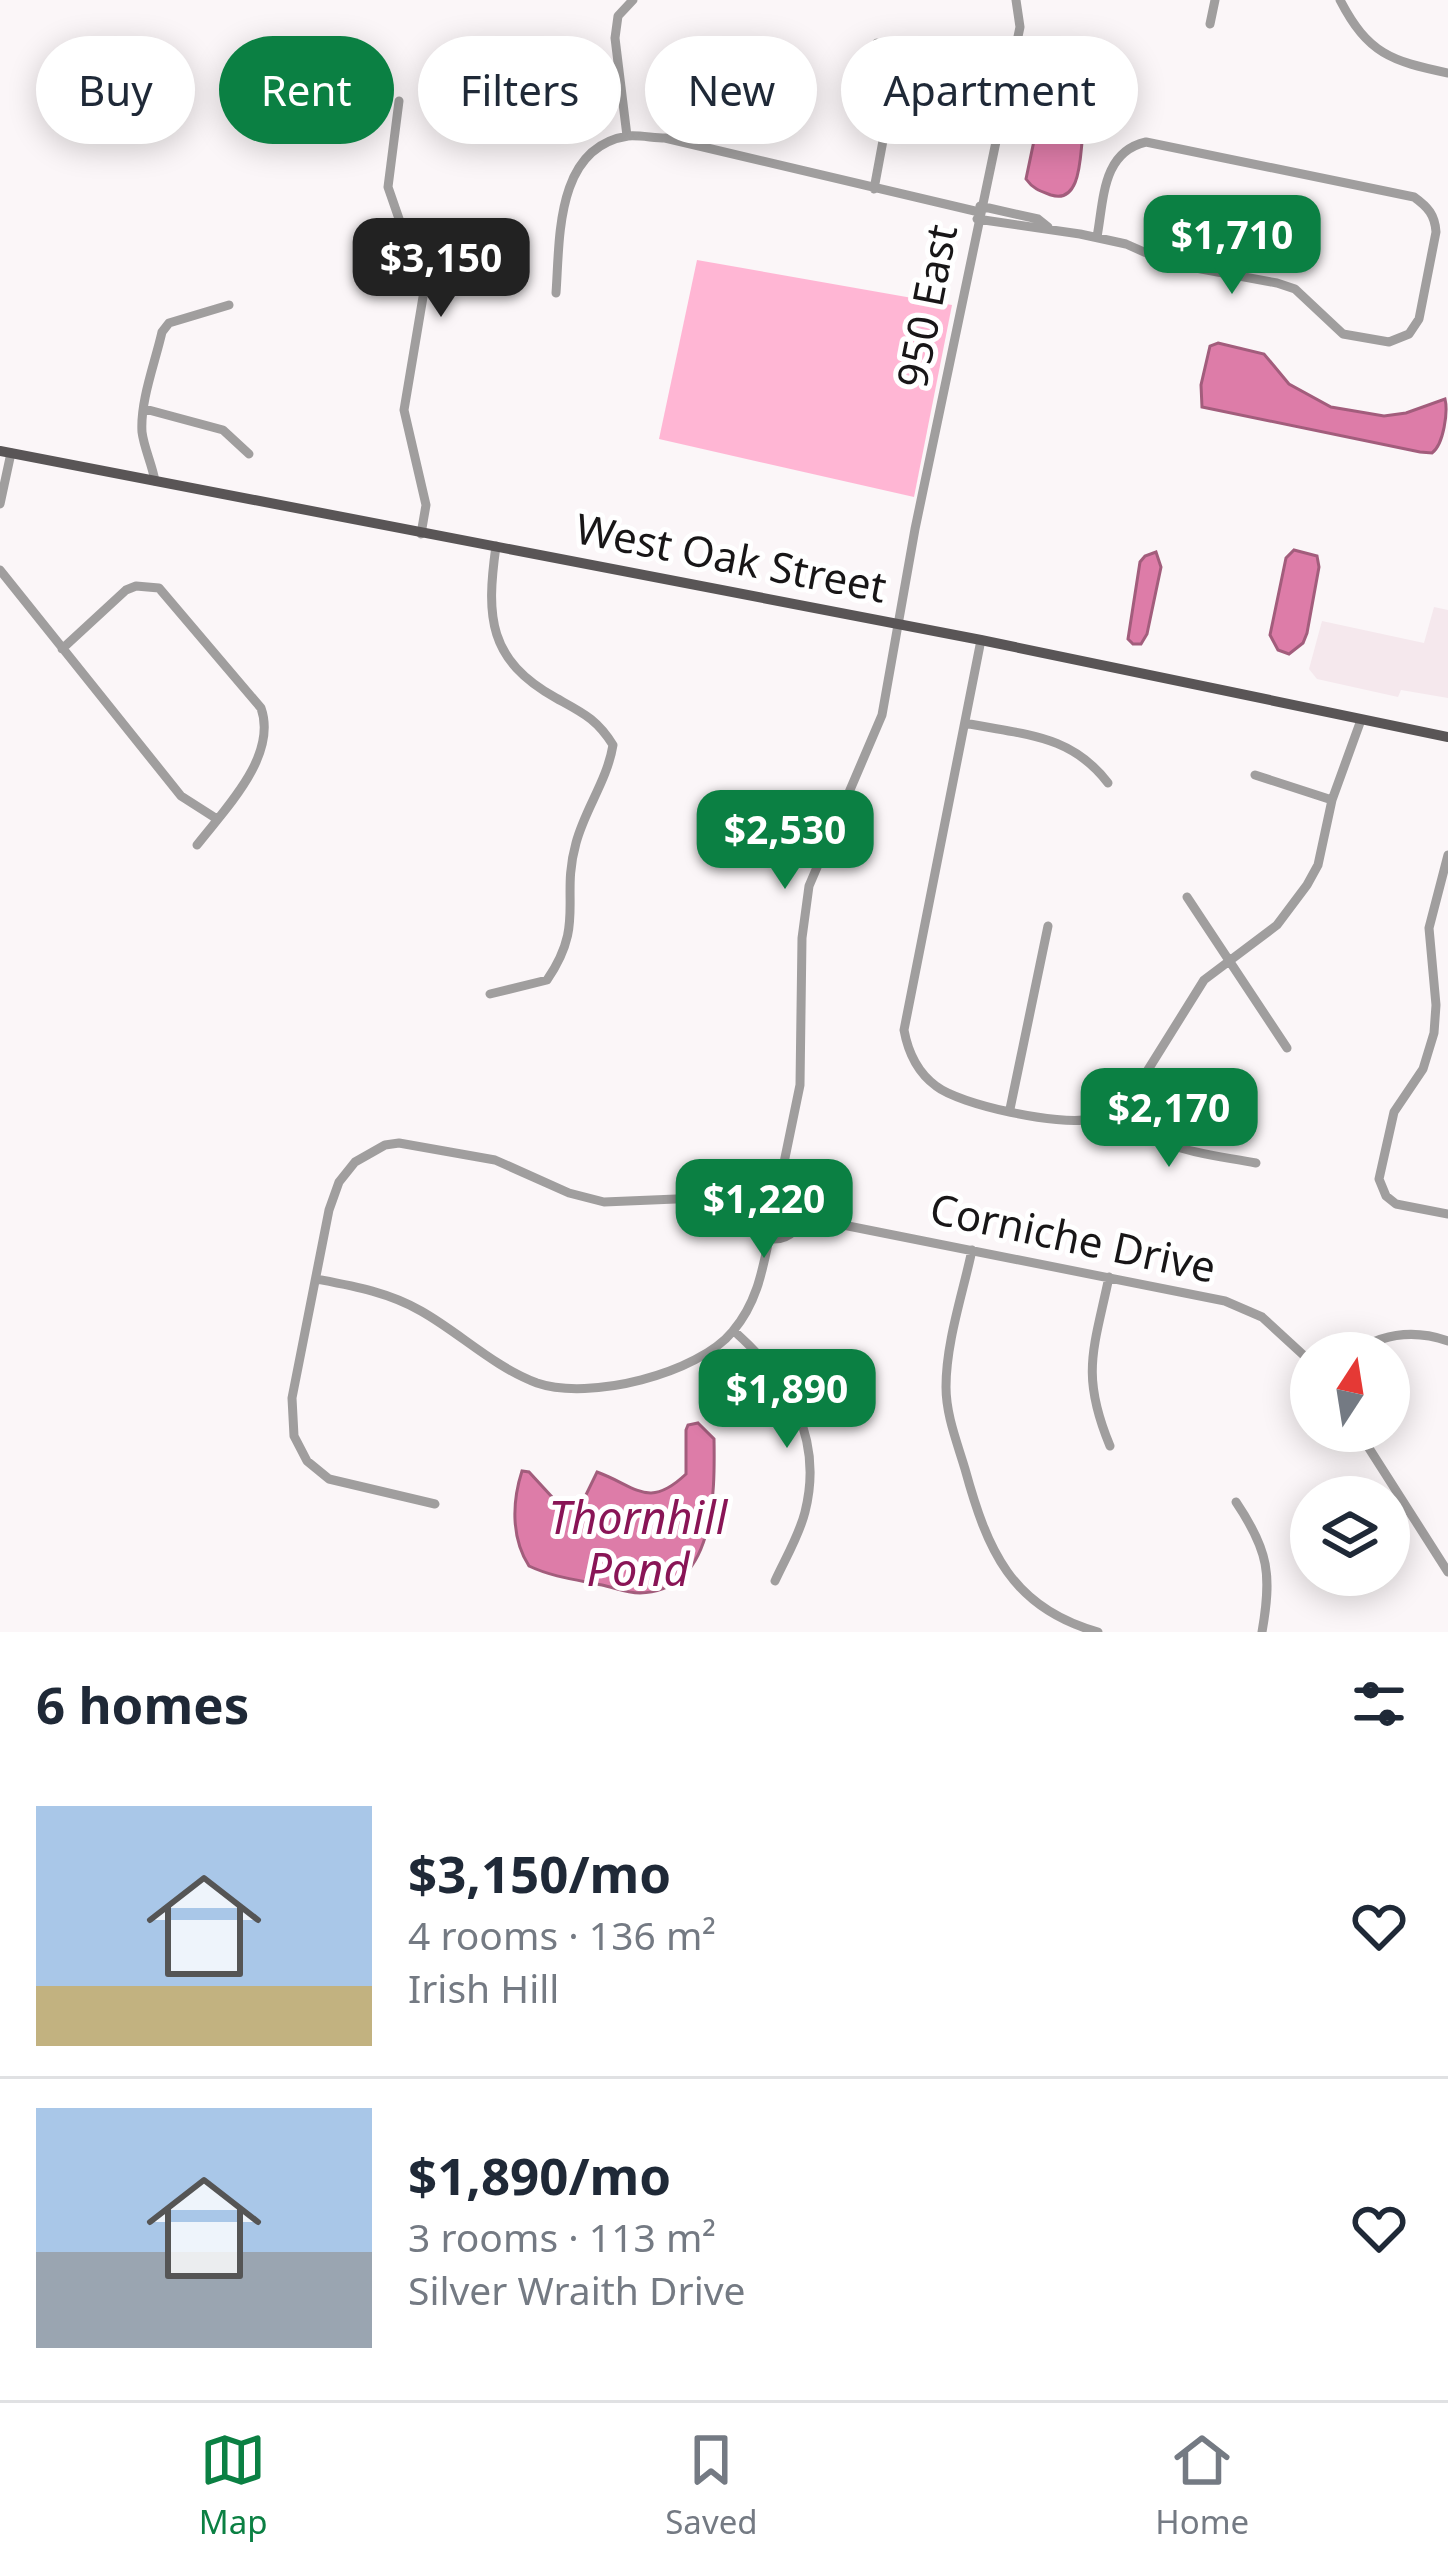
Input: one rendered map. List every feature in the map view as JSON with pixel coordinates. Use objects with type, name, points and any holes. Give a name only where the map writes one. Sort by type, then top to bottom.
[{"type":"main road","name":"West Oak Street","points":[[6,452],[981,640],[1448,737]]},
{"type":"street","points":[[627,136],[616,38],[618,16],[633,0]]},
{"type":"street","name":"950 East","points":[[780,1181],[800,1085],[802,938],[809,886],[882,715],[979,212],[1020,27],[1016,0]]},
{"type":"street","points":[[1210,24],[1215,0]]},
{"type":"street","points":[[1340,0],[1377,51],[1410,65],[1448,73]]},
{"type":"street","points":[[399,101],[388,187],[424,291],[404,410],[426,505],[421,534]]},
{"type":"street","points":[[556,293],[563,201],[571,179],[587,158],[627,136],[665,138],[874,190],[1038,219],[1048,227],[1097,238],[1126,244],[1168,263],[1277,283],[1295,289],[1343,334],[1366,340],[1401,339],[1419,319],[1435,220],[1427,206],[1401,193],[1146,142],[1131,146],[1112,163],[1097,238]]},
{"type":"street","points":[[874,190],[882,144]]},
{"type":"street","points":[[154,481],[152,459],[142,437],[162,332],[169,323],[229,305]]},
{"type":"street","points":[[145,409],[223,430],[249,454]]},
{"type":"street","points":[[0,504],[6,452]]},
{"type":"street","points":[[490,994],[547,980],[561,959],[571,935],[576,842],[608,771],[613,746],[599,722],[541,689],[508,661],[492,628],[490,593],[496,546]]},
{"type":"street","points":[[0,570],[181,796],[217,819]]},
{"type":"street","points":[[62,649],[126,590],[147,585],[169,595],[261,708],[266,720],[261,746],[241,788],[197,845]]},
{"type":"street","points":[[981,640],[904,1030],[915,1063],[939,1089],[964,1100],[1076,1121],[1119,1109],[1148,1073],[1193,994],[1213,969],[1277,925],[1307,885],[1318,865],[1332,800],[1361,720]]},
{"type":"street","points":[[965,723],[1074,748],[1108,783]]},
{"type":"street","points":[[1255,775],[1332,800]]},
{"type":"street","points":[[1448,855],[1429,928],[1434,1033],[1423,1070],[1394,1112],[1379,1179],[1386,1196],[1396,1204],[1448,1214]]},
{"type":"street","points":[[1187,897],[1287,1048]]},
{"type":"street","points":[[1432,905],[1448,909]]},
{"type":"street","points":[[1010,1109],[1048,926]]},
{"type":"street","points":[[1431,963],[1448,964]]},
{"type":"street","points":[[1434,1033],[1448,1036]]},
{"type":"street","points":[[1119,1109],[1141,1133],[1162,1144],[1256,1163]]},
{"type":"street","points":[[435,1504],[345,1486],[317,1470],[300,1449],[292,1424],[292,1398],[329,1210],[339,1182],[356,1162],[385,1145],[423,1145],[482,1156],[591,1200],[700,1198],[746,1204]]},
{"type":"street","points":[[780,1181],[798,1192],[803,1216],[791,1234],[769,1239],[748,1224],[746,1204],[759,1186],[780,1181]]},
{"type":"street","name":"Corniche Drive","points":[[803,1216],[1225,1301],[1262,1317],[1290,1343]]},
{"type":"street","points":[[316,1279],[406,1303],[506,1367],[553,1388],[609,1386],[678,1367],[734,1331],[756,1293],[769,1239]]},
{"type":"street","points":[[972,1250],[946,1386],[951,1421],[981,1526],[1000,1564],[1027,1595],[1063,1620],[1098,1632]]},
{"type":"street","points":[[1109,1277],[1091,1387],[1110,1446]]},
{"type":"street","points":[[734,1331],[782,1381],[808,1442],[810,1488],[804,1517],[775,1581]]},
{"type":"street","points":[[1410,1335],[1448,1341]]},
{"type":"street","points":[[1371,1452],[1448,1572]]},
{"type":"street","points":[[1236,1502],[1253,1526],[1268,1563],[1270,1585],[1262,1632]]},
{"type":"shaded area","points":[[697,260],[952,305],[914,497],[659,439]]},
{"type":"shaded area","points":[[1434,607],[1448,610],[1448,698],[1401,690],[1398,697],[1317,679],[1309,669],[1322,621],[1424,643]]},
{"type":"water","points":[[1033,144],[1082,144],[1076,179],[1067,193],[1051,195],[1026,179]]},
{"type":"water","points":[[1218,343],[1264,354],[1289,384],[1331,407],[1384,416],[1445,399],[1440,442],[1432,453],[1420,452],[1202,407],[1201,385],[1210,346]]},
{"type":"water","points":[[1294,550],[1317,556],[1319,567],[1307,633],[1289,654],[1278,650],[1270,635],[1286,558]]},
{"type":"water","points":[[1156,552],[1161,567],[1147,634],[1141,644],[1133,644],[1128,639],[1140,562]]},
{"type":"water","name":"Thornhill Pond","points":[[698,1423],[714,1439],[711,1511],[697,1558],[683,1576],[665,1588],[635,1593],[529,1566],[515,1520],[522,1471],[564,1504],[584,1499],[597,1472],[642,1492],[662,1491],[686,1474],[686,1430]]}]
